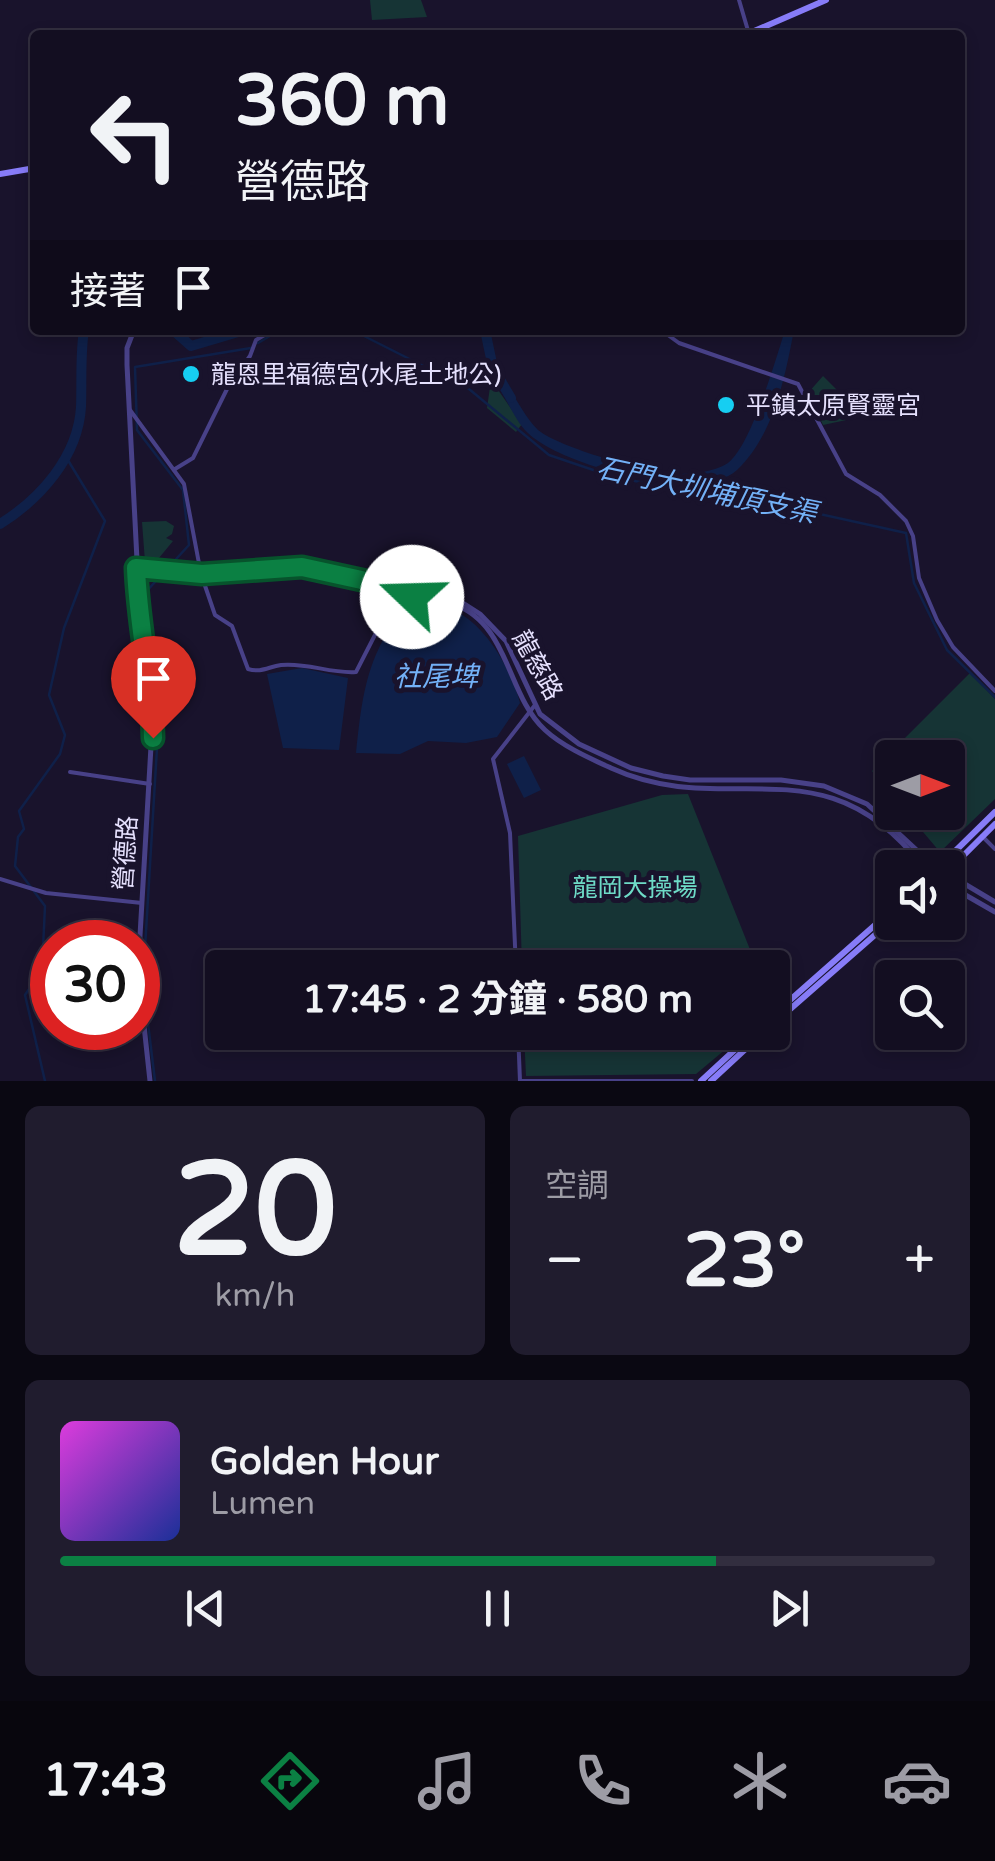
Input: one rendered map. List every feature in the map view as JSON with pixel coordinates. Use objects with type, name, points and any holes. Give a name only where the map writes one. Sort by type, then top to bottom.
[{"type":"main road","points":[[756,30],[826,0]]},
{"type":"main road","points":[[0,174],[30,169]]},
{"type":"main road","points":[[956,850],[995,812]]},
{"type":"main road","points":[[965,854],[995,824]]},
{"type":"main road","points":[[790,1000],[875,925]]},
{"type":"main road","points":[[790,1009],[875,935]]},
{"type":"main road","points":[[701,1081],[735,1050]]},
{"type":"main road","points":[[711,1081],[745,1050]]},
{"type":"street","points":[[739,0],[746,30]]},
{"type":"street","name":"營德路","points":[[132,335],[128,348],[136,576],[140,638],[152,700],[138,970],[150,1081]]},
{"type":"street","points":[[174,469],[194,458],[228,387],[250,356],[256,340],[265,335]]},
{"type":"street","points":[[669,335],[679,343],[791,382],[806,393],[846,474],[880,494],[906,522],[913,536],[919,578],[938,620],[953,647],[995,691]]},
{"type":"street","points":[[129,409],[184,484],[214,615],[232,626],[244,664],[255,672],[280,665],[356,672],[378,629],[412,594]]},
{"type":"street","name":"龍慈路","points":[[136,576],[203,577],[302,567],[412,594],[452,596],[480,614],[506,641],[532,708],[578,747],[613,769],[658,783],[798,789],[837,798],[872,817],[906,850]]},
{"type":"street","name":"龍慈路","points":[[136,568],[203,577]]},
{"type":"street","points":[[515,950],[510,833],[493,759],[532,708]]},
{"type":"street","name":"龍慈路","points":[[578,747],[663,776],[690,780],[781,780],[824,786],[867,804],[917,850]]},
{"type":"street","points":[[70,772],[150,784]]},
{"type":"street","points":[[982,836],[995,849]]},
{"type":"street","points":[[0,879],[32,889],[142,903]]},
{"type":"street","points":[[965,883],[995,902]]},
{"type":"street","points":[[965,895],[995,912]]},
{"type":"street","points":[[519,1050],[520,1081],[692,1081]]},
{"type":"green space","points":[[370,0],[421,0],[427,17],[372,20]]},
{"type":"green space","points":[[823,376],[842,395],[851,419],[823,425],[808,393]]},
{"type":"green space","points":[[491,380],[522,424],[516,432],[487,408]]},
{"type":"green space","points":[[166,521],[174,526],[166,538],[173,541],[154,564],[145,562],[142,522]]},
{"type":"green space","points":[[970,673],[995,699],[995,799],[965,828],[965,740],[903,740]]},
{"type":"green space","name":"龍岡大操場","points":[[688,794],[750,950],[521,950],[518,836],[662,795]]},
{"type":"green space","points":[[921,830],[963,830],[942,850]]},
{"type":"green space","points":[[525,1050],[725,1050],[696,1074],[526,1076]]},
{"type":"water","points":[[783,335],[793,335],[769,423],[750,456],[737,470],[719,479],[663,482],[599,468],[545,445],[528,433],[499,388],[507,386],[538,430],[549,437],[604,458],[676,474],[703,472],[728,463],[737,454],[762,401]]},
{"type":"water","name":"社尾埤","points":[[416,603],[448,608],[473,623],[503,661],[520,703],[497,737],[466,743],[428,741],[400,754],[356,753],[362,705],[380,646],[391,627]]},
{"type":"water","name":"社尾埤","points":[[302,668],[348,678],[339,750],[283,748],[267,674]]},
{"type":"water","points":[[524,756],[541,790],[524,798],[507,764]]},
{"type":"waterway","points":[[0,524],[42,489],[73,443],[81,407],[84,335]]},
{"type":"waterway","points":[[179,335],[191,346],[228,335]]},
{"type":"waterway","name":"石門大圳埔頂支渠","points":[[258,343],[272,335]]},
{"type":"waterway","name":"石門大圳埔頂支渠","points":[[362,335],[469,389],[549,455],[608,475],[680,491],[715,491],[906,533],[914,583],[947,650],[995,697]]},
{"type":"waterway","points":[[486,335],[493,368],[511,398]]},
{"type":"waterway","name":"石門大圳埔頂支渠","points":[[155,1081],[143,982],[157,702],[145,641],[144,594],[189,545],[183,490],[137,430],[135,367],[251,348]]},
{"type":"waterway","name":"石門大圳埔頂支渠","points":[[45,1081],[25,995],[42,970],[45,906],[15,866],[18,837],[24,829],[19,811],[60,754],[65,735],[49,695],[64,628],[105,521],[66,457]]},
{"type":"place","name":"龍恩里福德宮(水尾土地公)","points":[[191,374]]},
{"type":"place","name":"平鎮太原賢靈宮","points":[[726,405]]},
{"type":"route","points":[[153,738],[136,568],[202,574],[302,567],[412,591],[412,597]]}]
